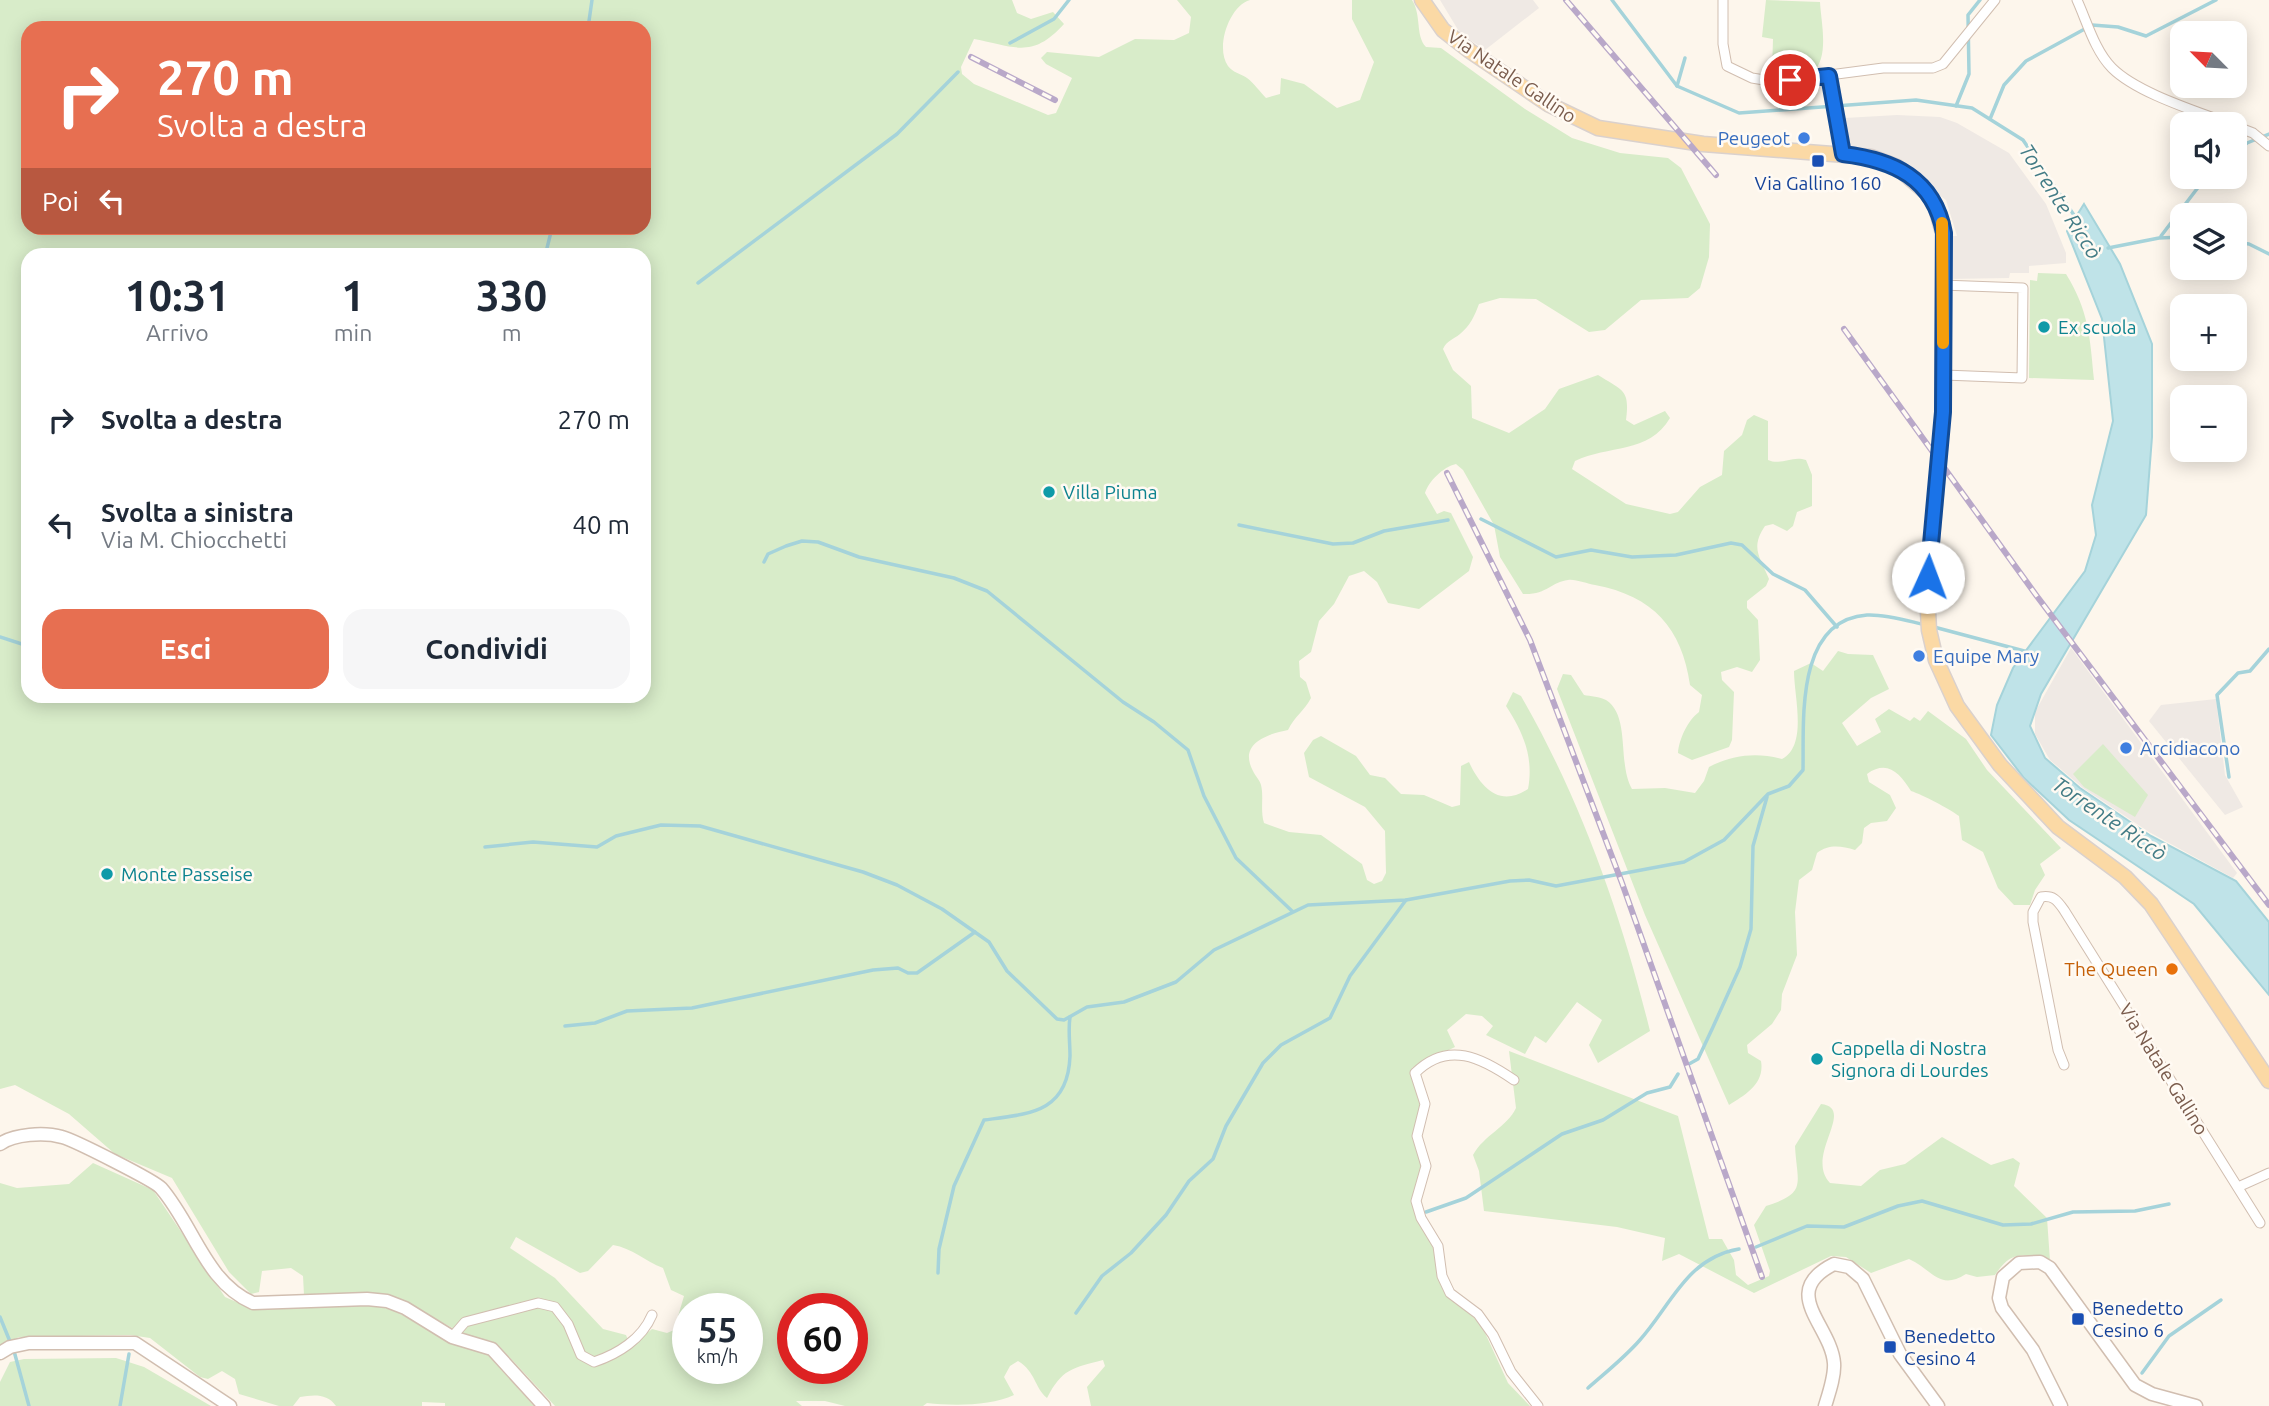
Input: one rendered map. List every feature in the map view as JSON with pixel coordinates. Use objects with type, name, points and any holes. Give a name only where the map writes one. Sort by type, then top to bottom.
[{"type":"main road","name":"Via Natale Gallino","points":[[1422,0],[1443,30],[1469,51],[1548,104],[1598,128],[1703,144],[1871,157],[1897,167],[1935,204],[1944,233],[1941,285],[1944,375],[1927,604],[1931,643],[1946,685],[1986,748],[2045,814],[2073,839],[2125,877],[2145,897],[2269,1081]]},
{"type":"street","points":[[1723,0],[1723,44],[1727,66],[1752,78],[1776,82],[1830,79],[1883,68],[1933,68],[1943,64],[1994,0]]},
{"type":"street","points":[[2077,0],[2102,54],[2113,69],[2161,98],[2198,112]]},
{"type":"street","points":[[1830,79],[1843,154]]},
{"type":"street","points":[[2247,131],[2269,146]]},
{"type":"street","points":[[1941,285],[2023,288],[2022,378],[1944,375]]},
{"type":"street","name":"Via Natale Gallino","points":[[2064,1065],[2058,1050],[2033,922],[2036,904],[2041,897],[2049,895],[2064,910],[2260,1223]]},
{"type":"street","points":[[1514,1080],[1487,1062],[1457,1054],[1422,1066],[1415,1073],[1425,1104],[1417,1136],[1426,1166],[1416,1201],[1421,1218],[1437,1246],[1442,1276],[1450,1293],[1478,1314],[1493,1335],[1511,1372],[1538,1406]]},
{"type":"street","points":[[0,1144],[11,1136],[61,1136],[160,1186],[221,1281],[237,1296],[253,1303],[367,1298],[387,1301],[405,1308],[452,1337],[492,1349],[544,1406]]},
{"type":"street","points":[[2238,1187],[2269,1173]]},
{"type":"street","points":[[2061,1406],[2033,1350],[2002,1308],[1999,1298],[2003,1277],[2019,1263],[2040,1262],[2050,1268],[2136,1385],[2152,1394],[2196,1406]]},
{"type":"street","points":[[1825,1406],[1834,1362],[1824,1333],[1813,1317],[1808,1289],[1814,1277],[1833,1264],[1849,1267],[1863,1279],[1900,1354],[1938,1406]]},
{"type":"street","points":[[452,1337],[465,1322],[538,1303],[555,1307],[568,1324],[580,1355],[594,1362],[611,1357],[631,1342],[647,1328],[652,1314]]},
{"type":"street","points":[[0,1353],[29,1343],[135,1343],[230,1406]]},
{"type":"shaded area","points":[[1440,0],[1533,0],[1539,8],[1485,50],[1460,33]]},
{"type":"shaded area","points":[[1897,115],[1940,117],[1957,123],[2009,153],[2046,204],[2066,253],[2066,263],[2029,266],[2029,273],[2010,273],[2009,278],[1949,279],[1948,236],[1957,236],[1946,200],[1932,190],[1848,149],[1845,118]]},
{"type":"shaded area","points":[[2071,648],[2237,873],[2233,878],[2149,832],[2083,788],[2050,760],[2035,734],[2035,712]]},
{"type":"shaded area","points":[[2216,699],[2225,775],[2243,807],[2225,815],[2149,721],[2161,705]]},
{"type":"green space","points":[[0,0],[1012,0],[1017,13],[1031,19],[1053,12],[1064,24],[1042,42],[1023,48],[974,39],[961,67],[962,74],[974,84],[1048,115],[1056,113],[1072,78],[1046,64],[1041,58],[1047,52],[1099,57],[1135,39],[1174,40],[1189,33],[1191,17],[1177,0],[1250,0],[1236,10],[1226,28],[1223,49],[1228,66],[1250,80],[1266,98],[1280,94],[1281,78],[1304,84],[1337,108],[1360,100],[1374,62],[1352,19],[1352,0],[1412,0],[1426,47],[1441,48],[1525,109],[1572,138],[1620,153],[1668,158],[1681,168],[1710,224],[1709,257],[1700,288],[1688,298],[1641,300],[1605,330],[1589,332],[1536,299],[1500,298],[1479,304],[1467,327],[1443,349],[1453,370],[1471,386],[1472,418],[1509,433],[1545,409],[1559,389],[1598,375],[1623,392],[1627,402],[1626,420],[1634,425],[1665,411],[1670,418],[1651,438],[1575,461],[1572,469],[1626,504],[1670,514],[1678,512],[1700,487],[1722,475],[1724,451],[1742,435],[1747,420],[1754,415],[1768,421],[1768,460],[1806,460],[1812,475],[1812,506],[1797,512],[1793,526],[1787,531],[1773,524],[1765,526],[1758,540],[1758,552],[1769,579],[1766,586],[1747,601],[1747,608],[1758,620],[1760,660],[1752,672],[1737,667],[1721,672],[1722,680],[1734,692],[1732,740],[1729,747],[1692,760],[1678,753],[1685,730],[1699,712],[1702,695],[1690,685],[1680,647],[1672,631],[1648,606],[1615,590],[1571,580],[1562,581],[1538,593],[1523,594],[1500,557],[1494,525],[1463,470],[1456,464],[1437,475],[1425,493],[1437,514],[1444,511],[1451,513],[1473,557],[1469,571],[1419,609],[1388,603],[1377,582],[1364,571],[1349,576],[1334,604],[1319,621],[1311,652],[1299,661],[1300,677],[1306,682],[1311,698],[1288,730],[1257,741],[1249,753],[1249,761],[1261,785],[1264,823],[1289,832],[1321,835],[1362,864],[1367,880],[1374,884],[1382,881],[1386,873],[1385,831],[1365,807],[1309,777],[1304,753],[1313,740],[1321,736],[1356,756],[1370,775],[1385,778],[1401,794],[1424,795],[1452,807],[1460,805],[1461,766],[1469,762],[1479,780],[1492,792],[1500,796],[1518,794],[1528,789],[1529,766],[1526,745],[1506,706],[1513,692],[1521,696],[1543,735],[1581,817],[1626,944],[1650,1031],[1598,1063],[1589,1045],[1602,1020],[1577,1002],[1546,1043],[1535,1036],[1525,1054],[1486,1035],[1493,1026],[1482,1016],[1466,1014],[1447,1030],[1455,1047],[1412,1068],[1411,1076],[1421,1100],[1413,1134],[1422,1162],[1414,1195],[1437,1259],[1439,1280],[1449,1295],[1481,1324],[1508,1383],[1530,1406],[1091,1406],[1087,1387],[1105,1366],[1103,1360],[1083,1365],[1063,1375],[1047,1398],[1028,1370],[1018,1361],[1010,1366],[1004,1377],[1014,1395],[983,1403],[845,1406],[825,1401],[796,1401],[802,1406],[555,1406],[500,1347],[491,1341],[465,1335],[418,1309],[383,1296],[362,1293],[304,1295],[303,1276],[291,1268],[262,1271],[259,1292],[251,1294],[229,1272],[172,1178],[115,1154],[69,1114],[15,1085],[0,1089]]},
{"type":"green space","points":[[1766,0],[1820,2],[1823,49],[1818,67],[1812,73],[1772,72],[1773,39],[1762,37]]},
{"type":"green space","points":[[2038,273],[2066,274],[2074,287],[2087,325],[2094,380],[2029,378],[2030,280],[2037,281]]},
{"type":"green space","points":[[1838,651],[1873,655],[1889,689],[1871,698],[1842,723],[1857,746],[1881,732],[1875,719],[1889,709],[1910,721],[1914,717],[1920,721],[1928,711],[1966,739],[1987,770],[2061,848],[2040,864],[2045,875],[2035,890],[2030,905],[2014,905],[1998,888],[1983,852],[1962,840],[1959,816],[1911,791],[1893,770],[1881,768],[1867,774],[1869,782],[1890,795],[1896,808],[1887,821],[1871,823],[1864,828],[1862,843],[1855,850],[1835,847],[1817,853],[1812,870],[1799,880],[1795,912],[1797,955],[1782,994],[1781,1010],[1772,1024],[1747,1045],[1748,1053],[1761,1061],[1757,1082],[1747,1093],[1729,1105],[1645,915],[1557,689],[1563,674],[1571,675],[1584,695],[1604,699],[1614,707],[1621,728],[1625,766],[1632,789],[1665,788],[1695,793],[1704,781],[1709,767],[1718,763],[1735,757],[1754,755],[1782,759],[1790,752],[1795,743],[1798,720],[1794,671],[1811,663],[1823,671]]},
{"type":"green space","points":[[2103,744],[2148,795],[2135,817],[2084,787],[2073,774]]},
{"type":"green space","points":[[1509,1051],[1678,1116],[1709,1239],[1722,1239],[1734,1260],[1736,1275],[1748,1285],[1769,1276],[1770,1271],[1754,1225],[1766,1206],[1794,1191],[1798,1178],[1795,1146],[1821,1104],[1831,1107],[1834,1114],[1823,1160],[1824,1172],[1830,1183],[1861,1186],[1880,1170],[1905,1164],[1942,1137],[1991,1165],[2013,1158],[2020,1163],[2014,1186],[2047,1218],[2050,1261],[2025,1255],[2013,1257],[1995,1275],[1977,1277],[1966,1274],[1957,1279],[1942,1280],[1909,1259],[1871,1273],[1846,1257],[1831,1256],[1754,1293],[1679,1254],[1662,1261],[1665,1238],[1617,1227],[1484,1211],[1479,1171],[1473,1155],[1483,1142],[1507,1121],[1516,1108]]},
{"type":"green space","points":[[93,1163],[153,1190],[225,1297],[255,1310],[371,1304],[395,1311],[444,1338],[488,1355],[534,1406],[445,1406],[445,1403],[422,1402],[422,1406],[336,1406],[324,1397],[315,1396],[300,1397],[293,1406],[279,1406],[239,1394],[235,1379],[222,1371],[208,1379],[200,1377],[150,1338],[130,1335],[19,1337],[0,1346],[0,1183],[17,1188],[69,1184]]},
{"type":"green space","points":[[116,1358],[144,1367],[211,1406],[0,1406],[0,1382],[10,1362],[24,1359]]},
{"type":"water","points":[[2084,204],[2120,264],[2152,344],[2152,437],[2146,515],[2041,694],[2030,726],[2045,758],[2080,788],[2151,836],[2236,881],[2269,922],[2269,995],[2194,904],[2069,820],[2024,778],[1991,735],[1997,705],[2013,668],[2085,571],[2096,535],[2092,505],[2113,421],[2102,319],[2067,231]]},
{"type":"waterway","points":[[589,21],[592,0]]},
{"type":"waterway","points":[[1010,43],[1054,19],[1069,0]]},
{"type":"waterway","name":"Torrente Riccò","points":[[1612,0],[1677,86],[1739,113],[1916,100],[1972,108],[2023,140],[2078,221]]},
{"type":"waterway","points":[[1956,106],[1969,74],[1968,15],[1980,0]]},
{"type":"waterway","points":[[1990,119],[2004,85],[2026,61],[2092,25],[2118,27],[2146,36],[2216,0]]},
{"type":"waterway","points":[[1677,86],[1685,58]]},
{"type":"waterway","points":[[698,283],[897,134],[958,72]]},
{"type":"waterway","points":[[2247,143],[2269,134]]},
{"type":"waterway","points":[[2161,236],[2197,189]]},
{"type":"waterway","points":[[547,248],[550,235]]},
{"type":"waterway","points":[[2108,248],[2170,238]]},
{"type":"waterway","points":[[2247,244],[2269,254]]},
{"type":"waterway","points":[[1481,519],[1556,557],[1591,550],[1632,557],[1676,555],[1731,543],[1742,545],[1773,574],[1805,590],[1837,627]]},
{"type":"waterway","points":[[1239,525],[1333,544],[1353,543],[1384,531],[1448,520]]},
{"type":"waterway","points":[[764,562],[768,554],[786,546],[802,541],[818,542],[859,557],[954,578],[987,591],[1123,702],[1154,722],[1188,750],[1204,796],[1236,858],[1292,911]]},
{"type":"waterway","points":[[485,847],[533,842],[597,847],[616,836],[661,825],[700,826],[863,872],[897,885],[942,909],[989,942],[1007,971],[1057,1019],[1064,1020],[1087,1007],[1124,1002],[1176,982],[1214,950],[1308,905],[1406,900],[1510,881],[1529,880],[1556,886],[1684,862],[1724,840],[1768,794],[1789,786],[1803,770],[1803,726],[1808,676],[1815,653],[1827,634],[1844,621],[1867,615],[1926,625]]},
{"type":"waterway","points":[[1934,627],[2028,652]]},
{"type":"waterway","points":[[0,637],[21,644]]},
{"type":"waterway","points":[[2229,777],[2217,695],[2238,673],[2250,671],[2269,649]]},
{"type":"waterway","points":[[1689,1064],[1698,1059],[1740,967],[1751,929],[1753,846],[1767,797]]},
{"type":"waterway","points":[[1076,1313],[1102,1276],[1131,1253],[1166,1215],[1189,1181],[1213,1159],[1226,1126],[1263,1063],[1281,1045],[1330,1018],[1350,976],[1406,900]]},
{"type":"waterway","points":[[565,1026],[595,1023],[627,1011],[692,1008],[873,970],[898,968],[908,973],[917,973],[975,932]]},
{"type":"waterway","points":[[938,1273],[939,1249],[954,1186],[984,1120],[1030,1112],[1054,1100],[1068,1075],[1070,1017]]},
{"type":"waterway","points":[[1426,1212],[1466,1198],[1562,1134],[1603,1120],[1647,1093],[1670,1087],[1678,1074]]},
{"type":"waterway","points":[[1756,1247],[1807,1226],[1844,1227],[1898,1206],[1922,1201],[2003,1225],[2031,1224],[2073,1212],[2135,1211],[2169,1204]]},
{"type":"waterway","points":[[1588,1388],[1639,1341],[1693,1273],[1721,1254],[1739,1249]]},
{"type":"waterway","points":[[2142,1373],[2169,1336],[2221,1300]]},
{"type":"waterway","points":[[0,1317],[11,1344]]},
{"type":"waterway","points":[[14,1351],[29,1406]]},
{"type":"waterway","points":[[120,1406],[129,1354]]},
{"type":"railway","points":[[1566,0],[1716,175]]},
{"type":"railway","points":[[971,57],[1055,100]]},
{"type":"railway","points":[[1844,329],[2036,595],[2269,905]]},
{"type":"railway","points":[[1447,473],[1530,640],[1622,883],[1762,1277]]},
{"type":"slow traffic","points":[[1942,223],[1943,343]]},
{"type":"place","name":"Peugeot","points":[[1804,138]]},
{"type":"place","name":"Via Gallino 160","points":[[1818,161]]},
{"type":"place","name":"Ex scuola","points":[[2044,327]]},
{"type":"place","name":"Villa Piuma","points":[[1049,492]]},
{"type":"place","name":"Equipe Mary","points":[[1919,656]]},
{"type":"place","name":"Arcidiacono","points":[[2126,748]]},
{"type":"place","name":"Monte Passeise","points":[[107,874]]},
{"type":"place","name":"The Queen","points":[[2172,969]]},
{"type":"place","name":"Cappella di Nostra Signora di Lourdes","points":[[1817,1059]]},
{"type":"place","name":"Benedetto Cesino 6","points":[[2078,1319]]},
{"type":"place","name":"Benedetto Cesino 4","points":[[1890,1347]]},
{"type":"route","points":[[1790,80],[1829,76],[1843,154],[1871,157],[1897,167],[1926,192],[1941,217],[1944,233],[1941,285],[1944,375],[1928,577]]}]
